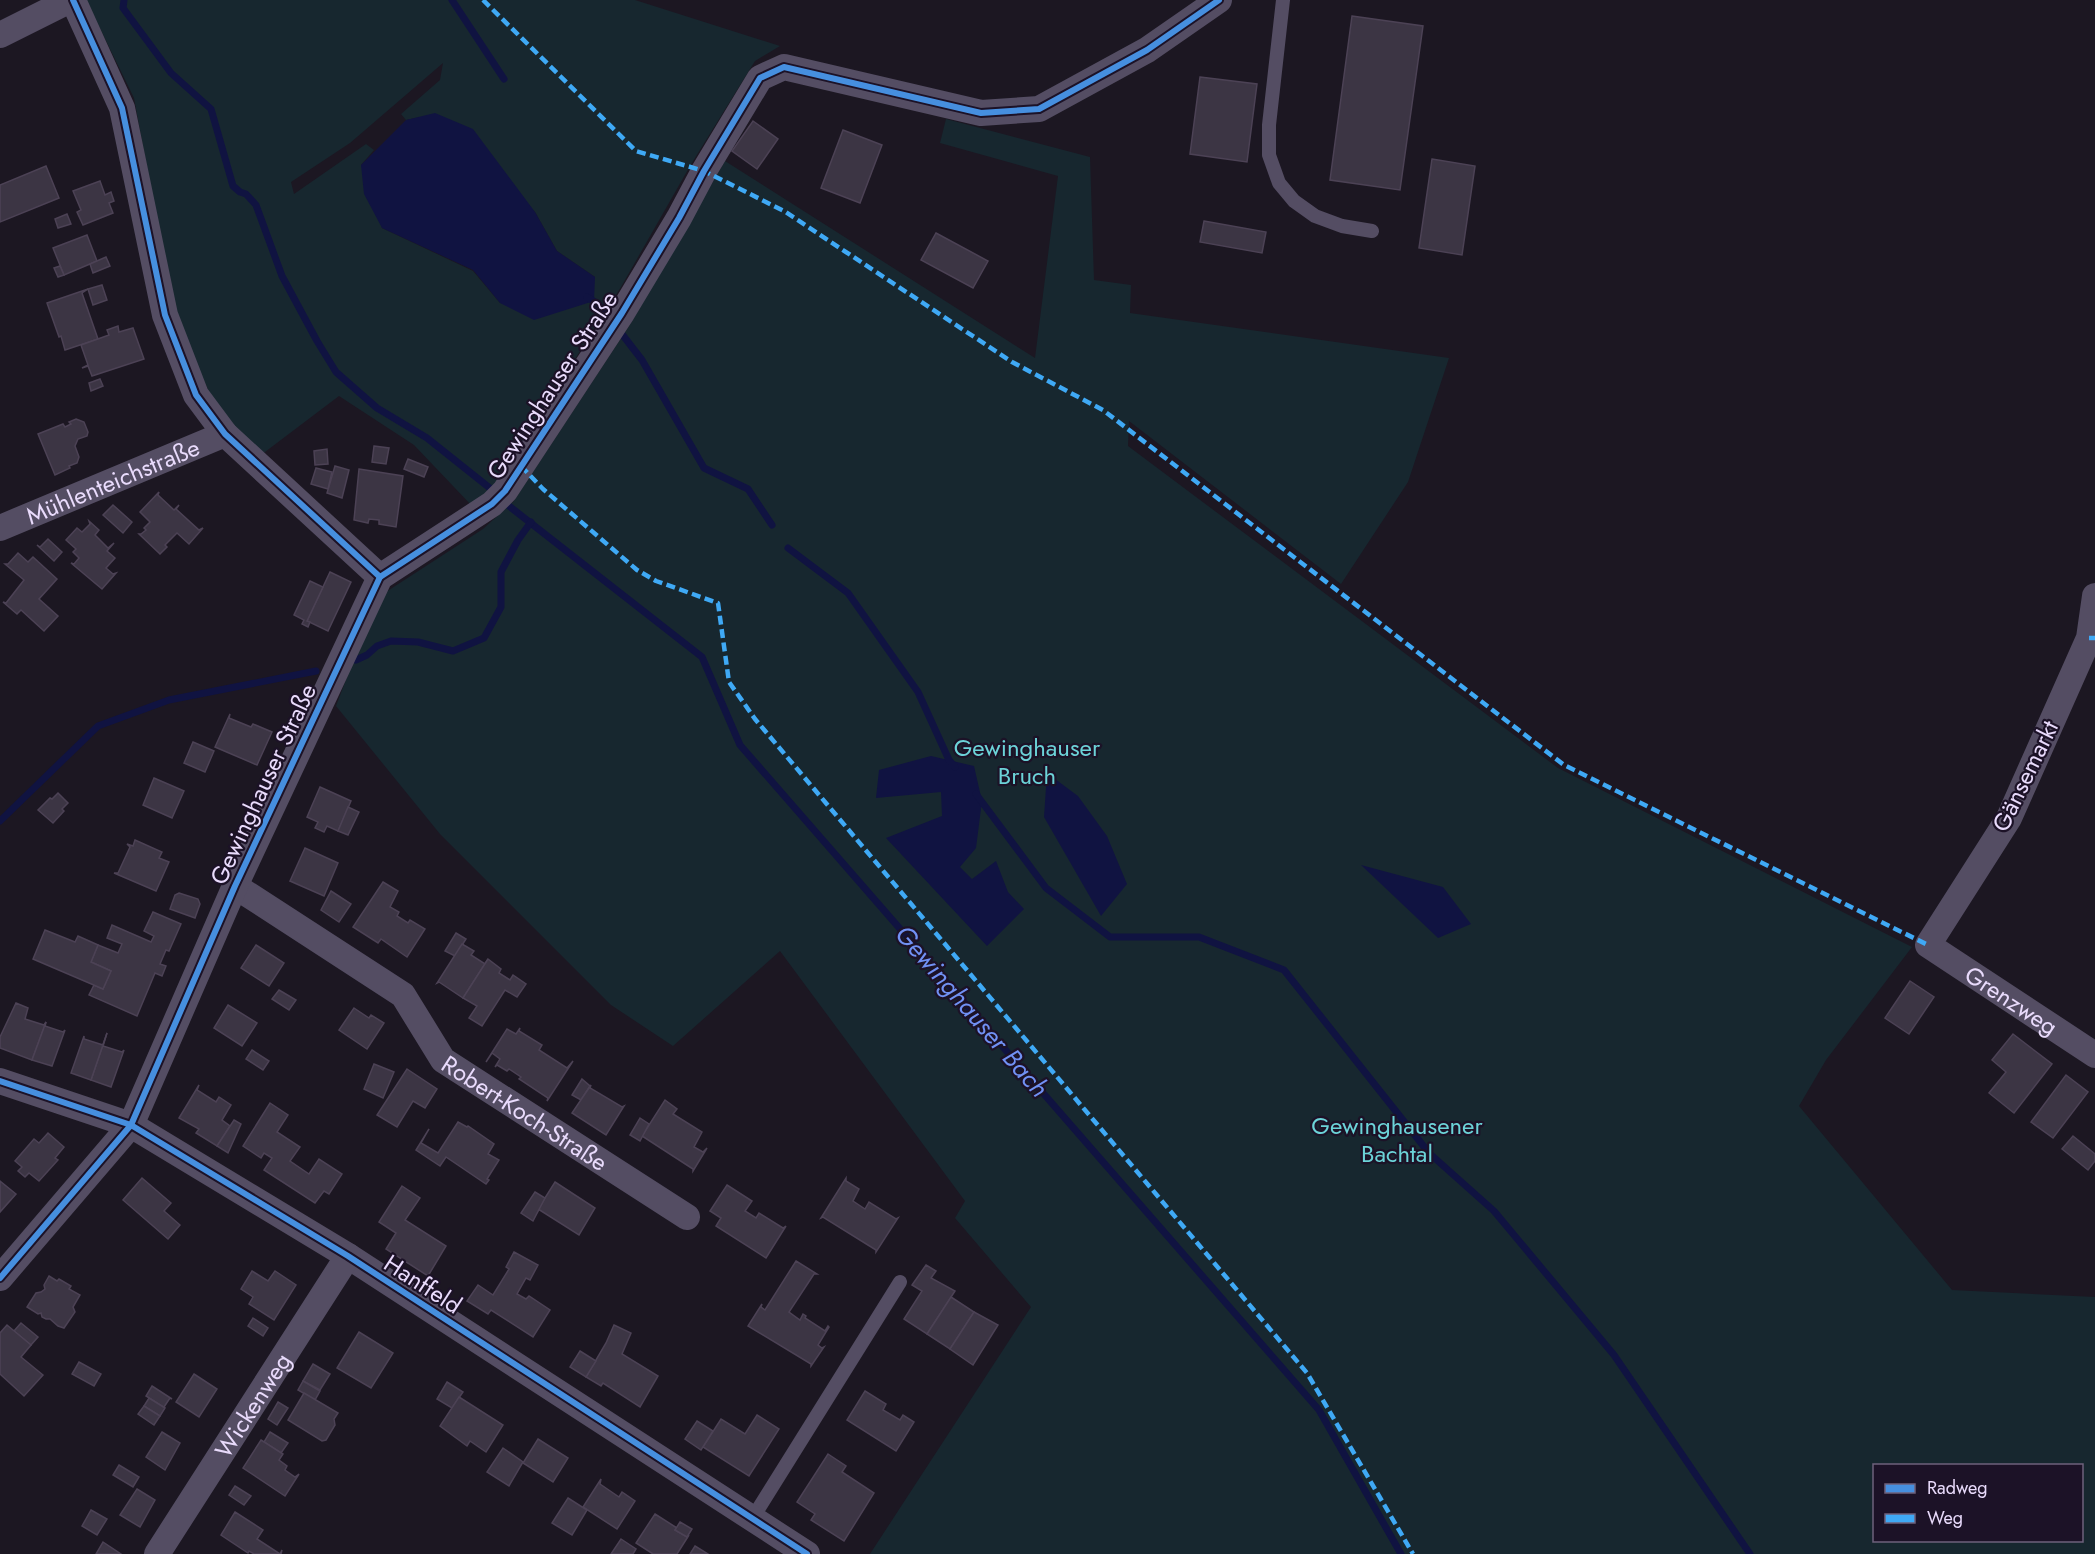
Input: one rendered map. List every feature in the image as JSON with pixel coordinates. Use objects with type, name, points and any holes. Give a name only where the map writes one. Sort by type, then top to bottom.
[{"type":"street","points":[[0,35],[71,0],[122,108],[165,315],[196,395],[225,434],[380,577]]},
{"type":"street","name":"Gewinghauser Straße","points":[[0,1278],[130,1125],[235,885],[380,577],[499,498],[622,313],[760,78],[784,67],[981,113],[1039,109],[1147,50],[1219,0]]},
{"type":"street","name":"Mühlenteichstraße","points":[[0,528],[225,434]]},
{"type":"street","name":"Gänsemarkt","points":[[1928,945],[2009,818],[2089,638],[2095,596]]},
{"type":"street","name":"Robert-Koch-Straße","points":[[235,885],[403,994],[443,1060],[687,1217]]},
{"type":"street","name":"Grenzweg","points":[[1928,945],[2095,1054]]},
{"type":"street","name":"Hanffeld","points":[[0,1081],[130,1125],[348,1256],[807,1554]]},
{"type":"street","name":"Wickenweg","points":[[157,1554],[348,1256]]},
{"type":"lane","points":[[1283,0],[1269,125],[1269,155],[1279,183],[1294,201],[1315,216],[1342,226],[1372,231]]},
{"type":"lane","points":[[753,1519],[900,1282]]},
{"type":"green space","points":[[86,0],[635,0],[780,46],[755,61],[690,166],[621,287],[494,486],[473,507],[414,445],[339,396],[261,455],[221,418],[175,317],[134,98]],"holes":[[[443,63],[440,80],[401,114],[406,120],[435,114],[535,212],[557,251],[595,277],[500,303],[473,271],[382,228],[361,165],[374,150],[366,144],[294,194],[291,182],[350,143]]]},
{"type":"green space","name":"Gewinghausener Bachtal","points":[[946,119],[1090,157],[1094,280],[1131,285],[1130,313],[1449,358],[1408,482],[1341,584],[1129,421],[1128,446],[1558,768],[1912,947],[1826,1060],[1799,1106],[1952,1290],[2095,1297],[2095,1554],[870,1554],[1031,1307],[955,1218],[965,1201],[780,951],[673,1046],[611,1005],[440,834],[336,706],[363,635],[386,592],[483,529],[513,502],[629,326],[725,161],[1035,358],[1058,176],[940,143]]},
{"type":"shaded area","points":[[435,113],[473,129],[535,212],[557,251],[595,277],[594,301],[534,320],[500,303],[473,270],[382,228],[364,194],[361,165],[406,120]]},
{"type":"shaded area","points":[[931,756],[974,766],[982,801],[976,848],[960,867],[972,879],[996,861],[1008,892],[1024,909],[987,946],[886,838],[942,816],[941,792],[876,798],[879,770]]},
{"type":"shaded area","points":[[1047,773],[1078,796],[1107,836],[1127,884],[1101,916],[1044,817]]},
{"type":"shaded area","points":[[1361,865],[1443,887],[1471,924],[1438,938]]},
{"type":"building","points":[[1352,16],[1423,26],[1400,190],[1330,180]]},
{"type":"building","points":[[1200,77],[1257,84],[1247,162],[1190,154]]},
{"type":"building","points":[[753,121],[778,139],[757,169],[732,151]]},
{"type":"building","points":[[843,130],[882,145],[860,203],[821,188]]},
{"type":"building","points":[[1432,159],[1475,166],[1462,255],[1419,248]]},
{"type":"building","points":[[46,166],[59,198],[0,222],[0,185]]},
{"type":"building","points":[[100,181],[105,195],[111,192],[114,201],[109,203],[113,213],[83,225],[77,212],[81,210],[73,191]]},
{"type":"building","points":[[67,214],[71,224],[58,228],[55,219]]},
{"type":"building","points":[[1204,221],[1266,232],[1262,253],[1200,242]]},
{"type":"building","points":[[936,233],[988,261],[973,288],[921,260]]},
{"type":"building","points":[[87,235],[97,261],[64,275],[53,248]]},
{"type":"building","points":[[106,257],[110,266],[93,273],[90,264]]},
{"type":"building","points":[[60,266],[64,275],[58,277],[54,268]]},
{"type":"building","points":[[102,285],[107,300],[93,305],[88,289]]},
{"type":"building","points":[[88,289],[82,293],[98,339],[65,350],[47,303]]},
{"type":"building","points":[[118,326],[119,332],[133,328],[144,359],[92,376],[88,366],[82,368],[88,365],[81,345],[109,335],[107,330]]},
{"type":"building","points":[[100,379],[103,386],[91,391],[89,383]]},
{"type":"building","points":[[76,419],[84,422],[88,432],[87,436],[78,439],[75,446],[79,457],[77,463],[55,475],[38,434],[63,424],[65,427]]},
{"type":"building","points":[[374,446],[389,448],[386,464],[372,462]]},
{"type":"building","points":[[327,449],[328,464],[315,465],[314,451]]},
{"type":"building","points":[[408,459],[428,467],[424,477],[404,469]]},
{"type":"building","points":[[335,466],[349,470],[342,498],[327,493]]},
{"type":"building","points":[[316,468],[332,472],[328,489],[311,484]]},
{"type":"building","points":[[359,469],[403,476],[396,527],[379,524],[379,520],[369,519],[368,523],[354,520]]},
{"type":"building","points":[[159,492],[158,495],[174,510],[179,505],[176,509],[199,530],[203,528],[189,544],[177,533],[160,554],[139,534],[146,530],[144,528],[150,522],[140,512]]},
{"type":"building","points":[[113,505],[132,522],[123,533],[103,515]]},
{"type":"building","points":[[89,521],[99,530],[95,535],[108,548],[114,543],[107,551],[115,558],[106,568],[113,574],[116,573],[102,589],[71,563],[74,564],[79,558],[73,552],[76,549],[66,540],[77,528],[82,532],[90,524]]},
{"type":"building","points":[[48,539],[62,552],[54,561],[37,545],[40,547]]},
{"type":"building","points":[[18,553],[28,562],[33,557],[57,579],[39,599],[58,616],[44,631],[21,610],[17,614],[3,602],[6,603],[24,580],[5,564],[8,564]]},
{"type":"building","points":[[330,572],[351,582],[328,631],[307,621]]},
{"type":"building","points":[[310,581],[323,587],[307,621],[310,622],[308,627],[302,624],[304,620],[294,615]]},
{"type":"building","points":[[230,714],[229,718],[272,732],[257,765],[215,747]]},
{"type":"building","points":[[193,742],[214,751],[205,772],[184,763]]},
{"type":"building","points":[[154,778],[184,791],[172,818],[143,805]]},
{"type":"building","points":[[320,787],[351,801],[338,831],[327,826],[324,832],[315,828],[318,822],[307,817]]},
{"type":"building","points":[[58,793],[68,803],[53,823],[38,810]]},
{"type":"building","points":[[348,807],[359,812],[348,835],[338,831]]},
{"type":"building","points":[[135,840],[162,852],[159,858],[169,862],[156,891],[114,873],[118,873],[130,847],[127,844],[133,846]]},
{"type":"building","points":[[305,848],[338,863],[324,896],[290,881]]},
{"type":"building","points":[[383,882],[398,891],[390,907],[399,912],[397,916],[408,923],[410,920],[425,929],[407,957],[381,939],[378,943],[353,927]]},
{"type":"building","points":[[331,891],[351,904],[339,922],[321,910]]},
{"type":"building","points":[[179,893],[198,899],[200,904],[195,918],[170,909],[175,895]]},
{"type":"building","points":[[153,912],[181,924],[169,951],[166,950],[160,964],[166,966],[162,976],[155,973],[137,1016],[89,995],[94,985],[103,989],[111,971],[91,962],[98,945],[118,953],[122,944],[107,938],[112,925],[151,942],[154,936],[144,931]]},
{"type":"building","points":[[45,930],[75,942],[78,936],[98,945],[91,962],[111,971],[103,989],[33,959]]},
{"type":"building","points":[[456,933],[466,939],[455,956],[445,951]]},
{"type":"building","points":[[462,944],[474,951],[471,955],[485,964],[463,998],[439,982],[437,983]]},
{"type":"building","points":[[256,945],[284,963],[269,986],[241,968]]},
{"type":"building","points":[[488,959],[501,969],[499,973],[510,980],[513,975],[526,984],[517,997],[505,990],[482,1026],[469,1018],[477,1006],[463,998]]},
{"type":"building","points":[[1910,981],[1934,997],[1909,1034],[1885,1018]]},
{"type":"building","points":[[279,990],[296,1000],[289,1010],[272,999]]},
{"type":"building","points":[[16,1003],[28,1008],[25,1019],[44,1025],[46,1022],[32,1060],[0,1048],[0,1037]]},
{"type":"building","points":[[228,1005],[257,1023],[242,1046],[214,1028]]},
{"type":"building","points":[[354,1008],[369,1018],[371,1015],[384,1023],[367,1049],[339,1030]]},
{"type":"building","points":[[46,1022],[45,1026],[63,1032],[65,1030],[52,1066],[32,1060]]},
{"type":"building","points":[[520,1028],[519,1031],[542,1045],[539,1050],[567,1068],[573,1061],[547,1101],[548,1098],[519,1079],[521,1077],[509,1069],[507,1071],[497,1065],[495,1067],[500,1059],[492,1053],[486,1062],[507,1029],[516,1034]]},
{"type":"building","points":[[107,1033],[103,1046],[122,1052],[124,1050],[111,1087],[91,1080]]},
{"type":"building","points":[[2013,1034],[2052,1064],[2014,1113],[1989,1093],[2006,1072],[1992,1060]]},
{"type":"building","points":[[84,1036],[84,1039],[103,1045],[91,1080],[71,1073]]},
{"type":"building","points":[[252,1050],[269,1061],[263,1070],[246,1059]]},
{"type":"building","points":[[374,1064],[394,1072],[383,1098],[364,1089]]},
{"type":"building","points":[[407,1069],[437,1089],[425,1108],[413,1101],[397,1127],[377,1115]]},
{"type":"building","points":[[2066,1075],[2088,1092],[2053,1138],[2031,1122]]},
{"type":"building","points":[[582,1079],[590,1086],[581,1100],[572,1095]]},
{"type":"building","points":[[199,1085],[197,1090],[216,1102],[219,1097],[231,1105],[222,1120],[230,1126],[217,1146],[196,1133],[199,1129],[179,1118]]},
{"type":"building","points":[[591,1085],[590,1088],[622,1107],[624,1106],[606,1135],[572,1113]]},
{"type":"building","points":[[665,1100],[677,1109],[673,1114],[702,1132],[694,1147],[703,1152],[707,1148],[693,1171],[642,1136]]},
{"type":"building","points":[[270,1103],[288,1115],[277,1132],[300,1147],[290,1161],[309,1174],[319,1159],[342,1174],[329,1194],[324,1191],[315,1203],[264,1170],[272,1158],[264,1153],[261,1158],[243,1146]]},
{"type":"building","points":[[640,1118],[649,1124],[640,1141],[630,1135]]},
{"type":"building","points":[[234,1120],[241,1124],[228,1153],[217,1146]]},
{"type":"building","points":[[458,1122],[468,1126],[494,1144],[488,1154],[499,1160],[486,1184],[446,1157],[440,1166],[416,1150],[429,1129],[421,1143],[438,1153]]},
{"type":"building","points":[[48,1133],[64,1147],[55,1158],[58,1160],[39,1181],[29,1173],[25,1177],[18,1171],[22,1167],[15,1161],[34,1139],[39,1143]]},
{"type":"building","points":[[2073,1136],[2095,1154],[2095,1161],[2088,1170],[2062,1149]]},
{"type":"building","points":[[142,1178],[171,1203],[164,1211],[180,1225],[168,1239],[123,1200]]},
{"type":"building","points":[[846,1178],[846,1181],[859,1189],[853,1201],[865,1209],[869,1202],[896,1219],[898,1218],[876,1252],[823,1217],[821,1218]]},
{"type":"building","points":[[0,1181],[16,1194],[0,1212]]},
{"type":"building","points":[[555,1182],[595,1208],[579,1235],[538,1209]]},
{"type":"building","points":[[727,1185],[752,1201],[745,1211],[756,1218],[759,1213],[783,1228],[786,1226],[766,1258],[716,1226],[721,1218],[710,1211]]},
{"type":"building","points":[[402,1186],[420,1198],[405,1220],[446,1246],[428,1276],[386,1249],[396,1233],[379,1222]]},
{"type":"building","points":[[535,1192],[545,1198],[533,1221],[521,1213]]},
{"type":"building","points":[[514,1252],[538,1265],[530,1280],[526,1278],[517,1294],[526,1299],[529,1296],[550,1310],[533,1337],[491,1310],[488,1314],[467,1301],[478,1285],[493,1295],[509,1269],[506,1267]]},
{"type":"building","points":[[796,1261],[817,1274],[814,1274],[789,1312],[800,1320],[803,1314],[805,1318],[825,1331],[829,1327],[818,1345],[824,1347],[811,1366],[748,1326],[762,1304],[761,1307],[765,1310]]},
{"type":"building","points":[[926,1265],[936,1271],[931,1278],[955,1291],[927,1334],[904,1319],[922,1291],[912,1285]]},
{"type":"building","points":[[252,1271],[268,1281],[275,1271],[296,1285],[274,1320],[249,1304],[253,1297],[241,1289]]},
{"type":"building","points":[[49,1276],[71,1286],[69,1289],[80,1295],[73,1307],[75,1312],[64,1328],[27,1307],[36,1293],[45,1289],[44,1285]]},
{"type":"building","points":[[951,1297],[974,1312],[950,1349],[927,1334]]},
{"type":"building","points":[[974,1312],[998,1325],[973,1365],[950,1349]]},
{"type":"building","points":[[253,1318],[268,1328],[263,1336],[248,1326]]},
{"type":"building","points":[[21,1323],[38,1337],[31,1345],[14,1331]]},
{"type":"building","points":[[7,1325],[31,1345],[21,1357],[43,1375],[24,1396],[0,1374],[0,1333]]},
{"type":"building","points":[[614,1325],[631,1333],[622,1354],[658,1376],[640,1407],[603,1383],[601,1386],[586,1377]]},
{"type":"building","points":[[359,1332],[393,1353],[371,1388],[337,1368]]},
{"type":"building","points":[[580,1351],[596,1361],[586,1377],[570,1367]]},
{"type":"building","points":[[79,1362],[101,1374],[94,1386],[72,1374]]},
{"type":"building","points":[[313,1364],[330,1374],[320,1390],[303,1381]]},
{"type":"building","points":[[194,1374],[217,1389],[199,1417],[176,1402]]},
{"type":"building","points":[[303,1381],[320,1391],[315,1400],[298,1390]]},
{"type":"building","points":[[447,1382],[463,1392],[452,1408],[437,1399]]},
{"type":"building","points":[[152,1386],[172,1399],[170,1398],[165,1408],[146,1396]]},
{"type":"building","points":[[865,1391],[886,1404],[883,1410],[900,1420],[903,1415],[914,1422],[896,1451],[847,1420]]},
{"type":"building","points":[[304,1393],[338,1413],[334,1419],[335,1425],[326,1440],[322,1441],[288,1420]]},
{"type":"building","points":[[459,1397],[503,1425],[486,1452],[470,1441],[467,1446],[440,1426]]},
{"type":"building","points":[[149,1398],[165,1408],[160,1416],[144,1406]]},
{"type":"building","points":[[278,1402],[288,1408],[277,1425],[268,1419]]},
{"type":"building","points":[[144,1406],[160,1416],[154,1425],[138,1414]]},
{"type":"building","points":[[757,1415],[779,1429],[749,1476],[703,1447],[721,1419],[745,1434]]},
{"type":"building","points":[[697,1421],[713,1431],[701,1450],[685,1439]]},
{"type":"building","points":[[162,1432],[180,1443],[165,1470],[146,1457]]},
{"type":"building","points":[[270,1432],[288,1443],[281,1453],[264,1442]]},
{"type":"building","points":[[538,1439],[568,1458],[553,1482],[523,1463]]},
{"type":"building","points":[[261,1440],[283,1454],[279,1460],[287,1466],[285,1470],[295,1477],[299,1474],[285,1496],[243,1468]]},
{"type":"building","points":[[503,1448],[523,1462],[509,1486],[487,1472]]},
{"type":"building","points":[[828,1454],[846,1466],[842,1472],[874,1493],[844,1541],[811,1520],[815,1514],[797,1502]]},
{"type":"building","points":[[119,1465],[139,1477],[133,1487],[113,1475]]},
{"type":"building","points":[[601,1479],[600,1484],[619,1497],[622,1492],[635,1501],[617,1529],[583,1507]]},
{"type":"building","points":[[235,1486],[251,1496],[244,1505],[229,1495]]},
{"type":"building","points":[[137,1489],[155,1500],[140,1527],[120,1515]]},
{"type":"building","points":[[568,1498],[587,1510],[572,1535],[552,1523]]},
{"type":"building","points":[[91,1510],[107,1519],[97,1535],[82,1526]]},
{"type":"building","points":[[235,1512],[263,1530],[257,1539],[280,1554],[254,1554],[249,1551],[248,1553],[221,1535]]},
{"type":"building","points":[[655,1514],[677,1528],[675,1530],[687,1537],[689,1535],[677,1554],[653,1554],[636,1543]]},
{"type":"building","points":[[680,1522],[692,1529],[687,1537],[675,1530]]},
{"type":"building","points":[[621,1539],[636,1549],[633,1554],[611,1554]]},
{"type":"building","points":[[103,1542],[121,1554],[96,1554]]},
{"type":"building","points":[[695,1546],[708,1554],[690,1554]]},
{"type":"waterway","name":"Gewinghauser Bach","points":[[124,0],[123,8],[171,73],[211,109],[233,186],[246,194],[256,205],[282,276],[336,372],[377,408],[427,438],[491,489]]},
{"type":"waterway","points":[[452,0],[504,79]]},
{"type":"waterway","points":[[587,297],[598,304],[611,321]]},
{"type":"waterway","points":[[618,329],[642,360],[704,468],[748,489],[772,525]]},
{"type":"waterway","name":"Gewinghauser Bach","points":[[509,506],[702,657],[740,745],[1319,1410],[1401,1554]]},
{"type":"waterway","points":[[356,660],[367,655],[377,646],[391,641],[418,642],[453,651],[484,638],[501,607],[501,572],[518,540],[531,522]]},
{"type":"waterway","points":[[788,548],[848,593],[918,692],[949,760],[955,767]]},
{"type":"waterway","points":[[0,821],[98,726],[169,700],[316,671]]},
{"type":"waterway","points":[[976,794],[1046,888],[1110,937],[1199,937],[1284,970],[1429,1153],[1494,1211],[1614,1355],[1750,1554]]},
{"type":"marked path","points":[[483,0],[636,151],[704,171],[784,211],[1012,362],[1103,410],[1564,765],[1928,945]]},
{"type":"marked path","points":[[521,466],[543,489],[637,570],[656,581],[718,603],[729,682],[755,719],[1307,1373],[1413,1554]]},
{"type":"marked path","points":[[2089,638],[2095,638]]},
{"type":"cycle path","points":[[73,0],[122,108],[165,315],[196,395],[225,434],[380,577]]},
{"type":"cycle path","points":[[0,1278],[131,1125],[235,886],[380,577],[492,504],[505,491],[622,313],[760,78],[784,67],[981,113],[1039,109],[1147,50],[1219,0]]},
{"type":"cycle path","points":[[0,1081],[131,1125],[348,1256],[807,1554]]},
{"type":"park label","name":"Gewinghauser Bruch","points":[[1027,761]]}]
